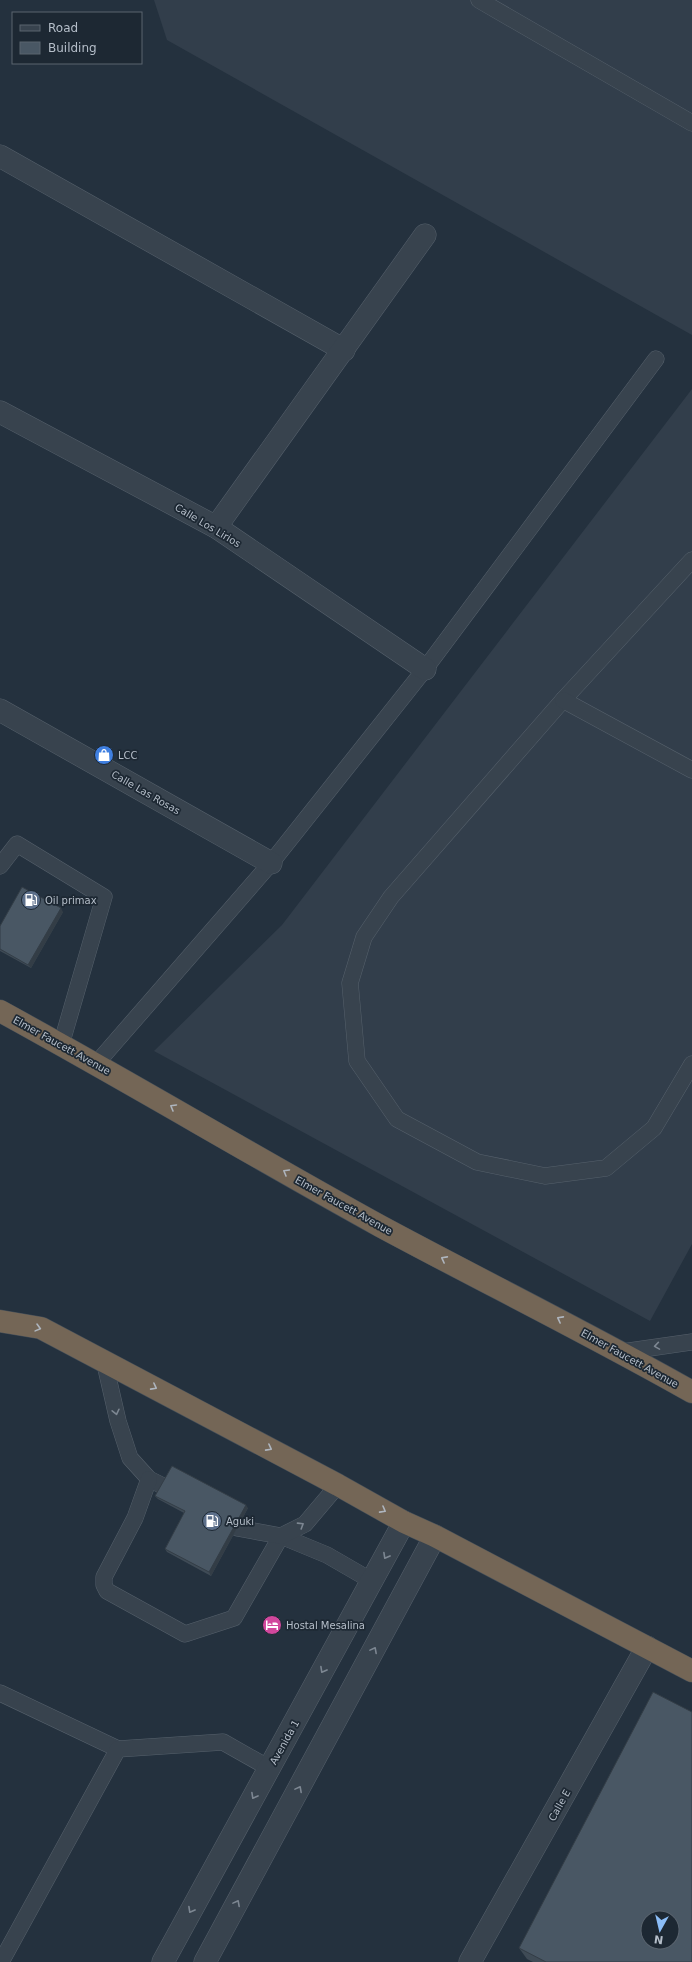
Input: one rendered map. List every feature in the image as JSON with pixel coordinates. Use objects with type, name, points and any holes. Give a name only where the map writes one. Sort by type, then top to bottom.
[{"type":"highway","name":"Elmer Faucett Avenue","points":[[0,1011],[381,1226],[622,1352],[692,1392]]},
{"type":"highway","points":[[0,1321],[41,1328],[338,1485],[404,1522],[435,1536],[692,1671]]},
{"type":"street","points":[[0,156],[344,350]]},
{"type":"street","points":[[216,527],[426,235]]},
{"type":"street","name":"Calle Los Lirios","points":[[0,412],[216,527],[425,669]]},
{"type":"street","name":"Calle Las Rosas","points":[[0,710],[270,863]]},
{"type":"street","name":"Avenida 1","points":[[163,1962],[404,1522]]},
{"type":"street","points":[[205,1962],[435,1536]]},
{"type":"street","name":"Calle E","points":[[470,1962],[647,1647]]},
{"type":"lane","points":[[479,0],[692,123]]},
{"type":"lane","points":[[96,1064],[270,863],[425,669],[656,359]]},
{"type":"lane","points":[[692,560],[563,700],[391,897],[364,937],[350,983],[357,1060],[397,1119],[477,1162],[545,1176],[606,1168],[654,1128],[692,1064]]},
{"type":"lane","points":[[563,700],[692,770]]},
{"type":"lane","points":[[0,866],[17,844],[104,897],[61,1045]]},
{"type":"lane","points":[[622,1352],[692,1342]]},
{"type":"lane","points":[[104,1360],[118,1421],[130,1458],[149,1479],[165,1486]]},
{"type":"lane","points":[[149,1479],[136,1518],[104,1577],[104,1585],[107,1591],[185,1634],[234,1618],[280,1536],[305,1524],[338,1485]]},
{"type":"lane","points":[[237,1528],[280,1536],[327,1555],[372,1581]]},
{"type":"lane","points":[[0,1693],[118,1749],[224,1742],[269,1768]]},
{"type":"lane","points":[[1,1962],[118,1749]]},
{"type":"shaded area","points":[[154,0],[692,0],[692,335],[167,40]]},
{"type":"shaded area","points":[[692,389],[692,1244],[650,1321],[154,1051],[282,925]]},
{"type":"building","points":[[22,887],[61,908],[28,965],[0,949],[0,926]]},
{"type":"building","name":"Aguki","points":[[172,1466],[246,1505],[209,1572],[165,1549],[185,1511],[155,1496]]},
{"type":"building","points":[[653,1692],[692,1712],[692,1962],[546,1962],[519,1948]]},
{"type":"place","name":"LCC","points":[[104,755]]},
{"type":"place","name":"Oil primax","points":[[31,900]]},
{"type":"place","name":"Aguki","points":[[212,1521]]},
{"type":"place","name":"Hostal Mesalina","points":[[272,1625]]}]
